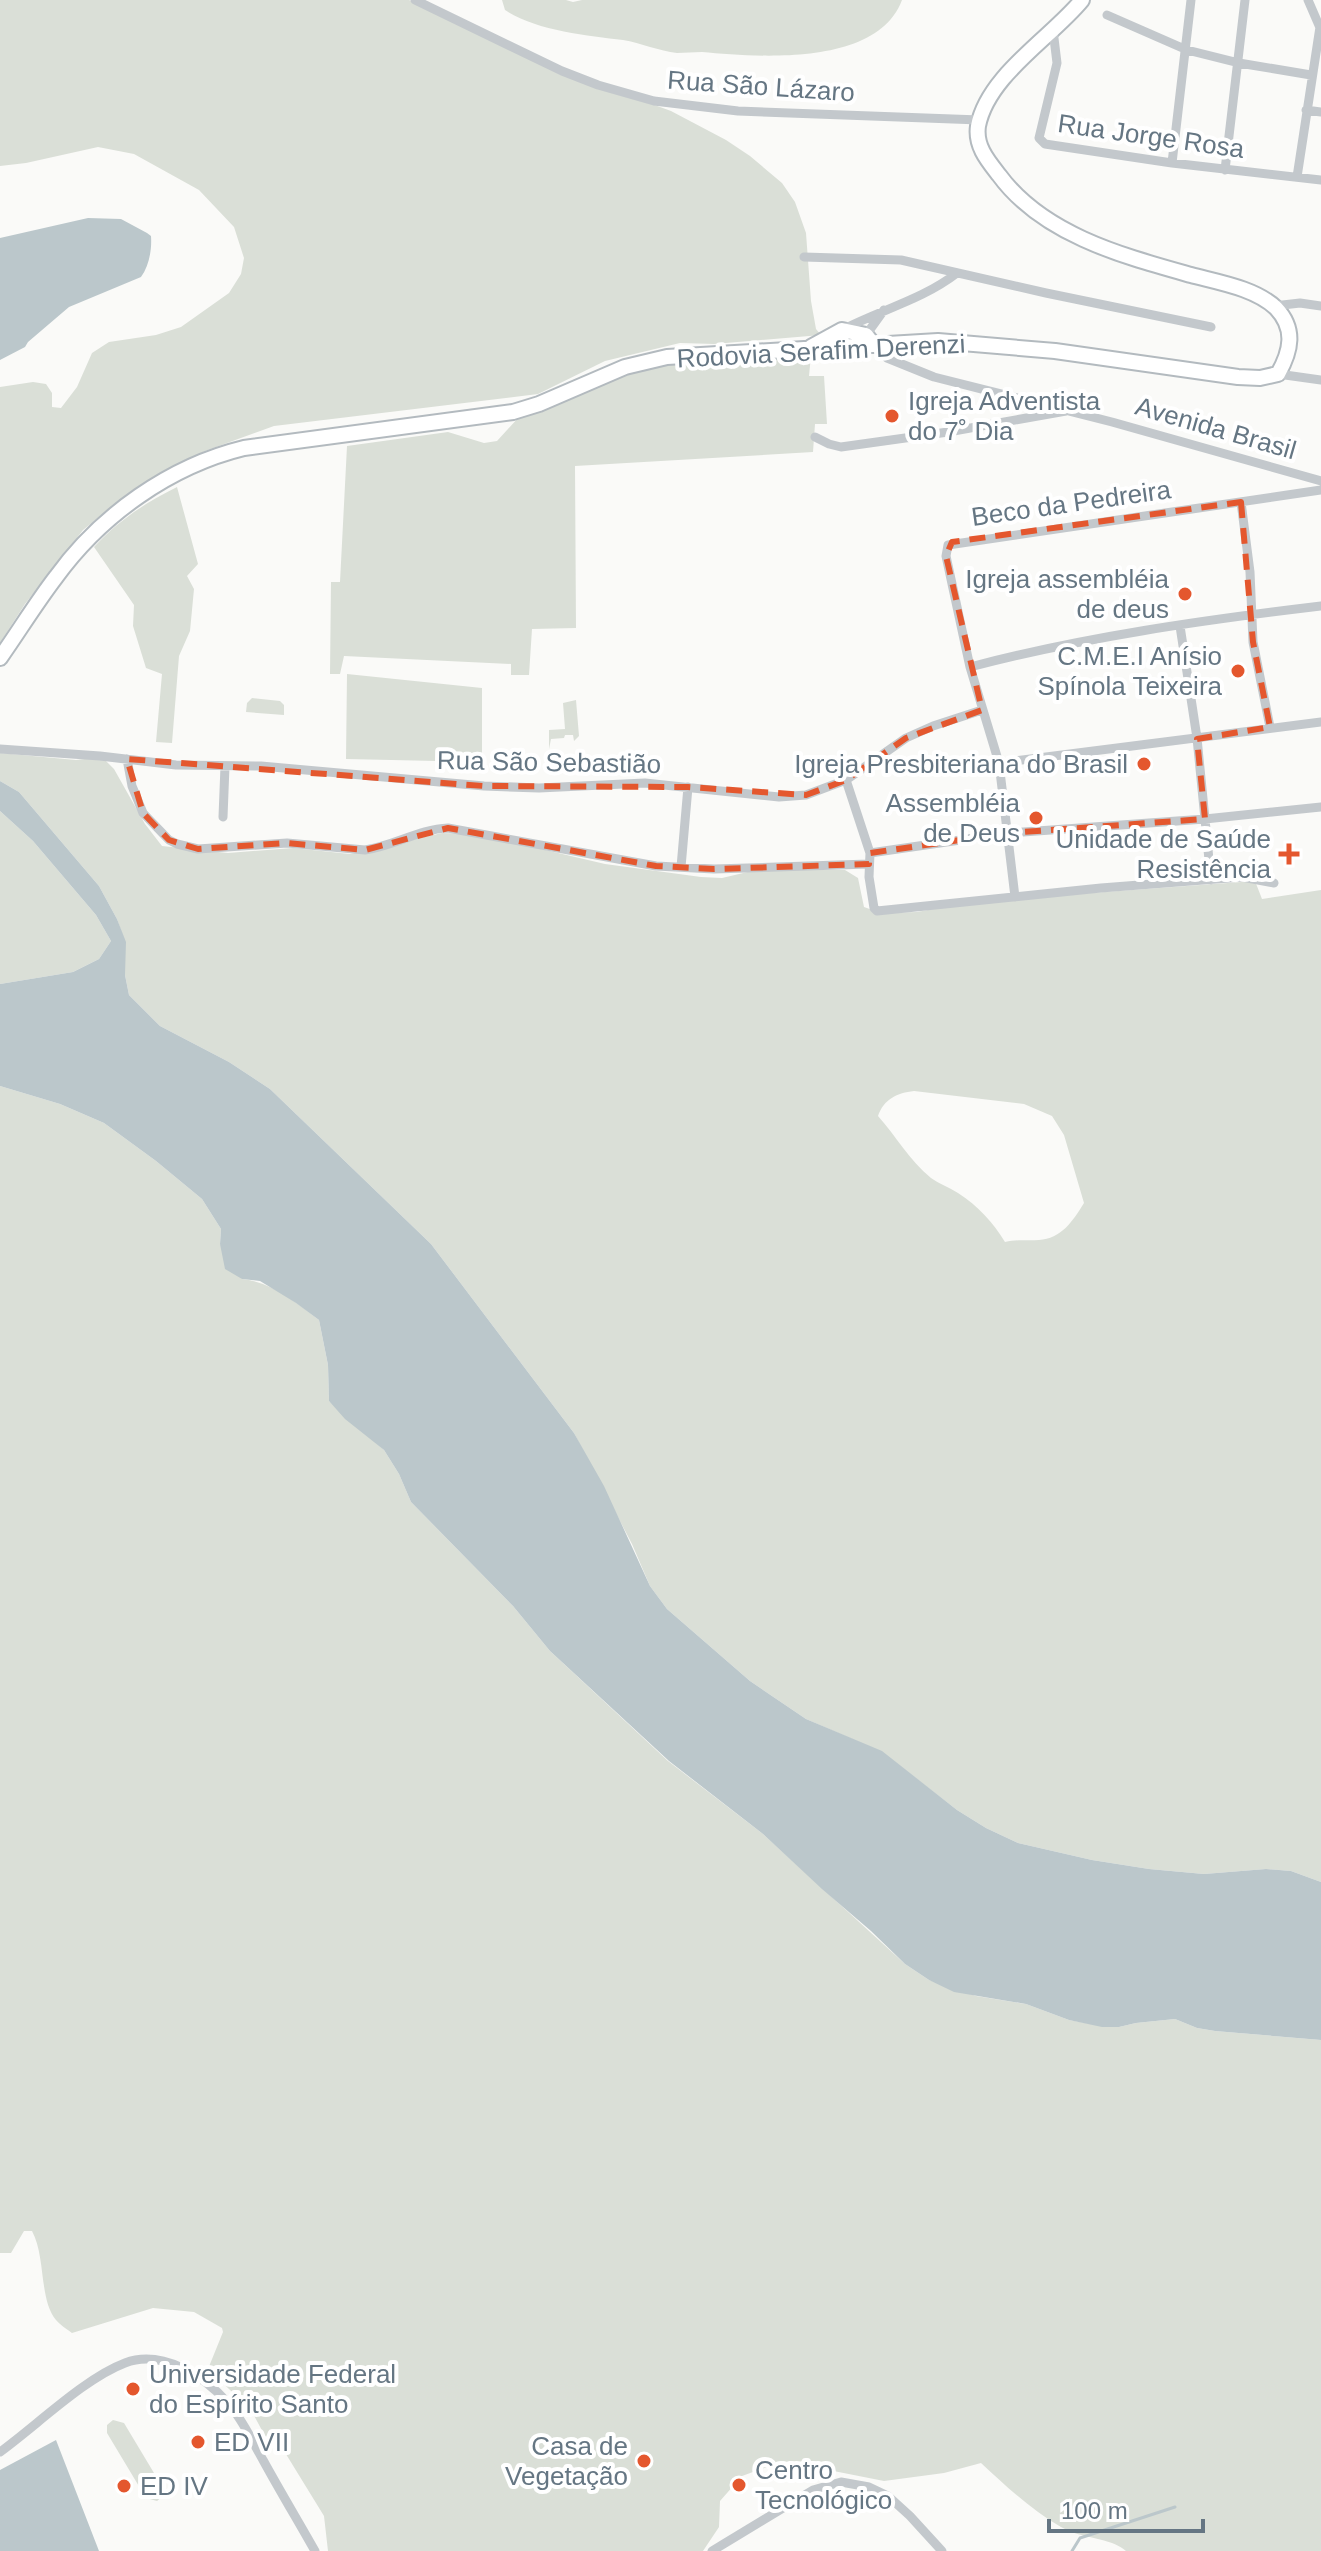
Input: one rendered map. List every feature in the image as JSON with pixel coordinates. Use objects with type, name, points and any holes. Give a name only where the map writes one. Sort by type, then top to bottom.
[{"type":"main road","points":[[1082,0],[1011,69],[992,96],[980,120],[981,151],[1030,207],[1062,229],[1112,250],[1243,291],[1274,306],[1290,332],[1287,358],[1278,374]]},
{"type":"main road","points":[[807,350],[842,330],[870,340]]},
{"type":"main road","name":"Rodovia Serafim Derenzi","points":[[0,658],[57,575],[88,539],[121,510],[169,476],[213,455],[268,443],[513,412],[552,399],[625,367],[667,357],[807,350],[870,340],[988,344],[1238,377],[1260,378],[1278,374]]},
{"type":"street","name":"Rua São Lázaro","points":[[415,0],[551,66],[598,85],[654,101],[738,111],[980,120]]},
{"type":"street","points":[[1172,163],[1191,0]]},
{"type":"street","points":[[1225,170],[1245,0]]},
{"type":"street","points":[[1297,177],[1320,28],[1308,0]]},
{"type":"street","points":[[1107,15],[1187,50],[1239,63],[1311,75]]},
{"type":"street","name":"Rua Jorge Rosa","points":[[1053,30],[1057,63],[1039,132],[1042,142],[1172,163],[1321,180]]},
{"type":"street","points":[[1306,110],[1321,112]]},
{"type":"street","points":[[804,257],[901,260],[1211,327]]},
{"type":"street","points":[[842,330],[927,294],[957,273]]},
{"type":"street","points":[[1274,306],[1292,303],[1321,306]]},
{"type":"street","points":[[870,340],[884,310]]},
{"type":"street","name":"Avenida Brasil","points":[[870,340],[887,358],[934,377],[1069,410],[1321,481]]},
{"type":"street","points":[[1278,374],[1321,380]]},
{"type":"street","points":[[815,437],[841,447],[1069,410]]},
{"type":"street","name":"Beco da Pedreira","points":[[1015,897],[999,763],[970,667],[946,556],[948,545],[1321,490]]},
{"type":"street","points":[[1241,502],[1253,642],[1270,727]]},
{"type":"street","points":[[970,667],[1034,650],[1321,606]]},
{"type":"street","points":[[1180,626],[1197,738],[1211,880]]},
{"type":"street","name":"Rua São Sebastião","points":[[0,749],[176,765],[261,766],[484,786],[539,788],[645,783],[779,797],[806,795],[846,780],[906,738],[982,710]]},
{"type":"street","points":[[999,763],[1321,722]]},
{"type":"street","points":[[127,759],[132,786],[143,813],[169,840],[188,848],[287,843],[365,850],[448,828],[656,866],[714,869],[869,864]]},
{"type":"street","points":[[223,817],[225,766]]},
{"type":"street","points":[[846,780],[870,853],[874,908],[879,911],[1242,877],[1274,883]]},
{"type":"street","points":[[681,867],[688,787]]},
{"type":"street","points":[[870,853],[1009,833],[1321,807]]},
{"type":"street","points":[[0,2452],[74,2395],[117,2367],[140,2359],[170,2364],[210,2386],[236,2413],[315,2551]]},
{"type":"street","points":[[712,2551],[813,2490],[841,2482],[869,2487],[888,2496],[942,2551]]},
{"type":"highlighted area","points":[[1241,502],[1253,642],[1270,727],[1197,739],[1205,819],[1009,833],[870,853],[869,864],[714,869],[656,866],[448,828],[365,850],[287,843],[198,849],[169,840],[143,813],[127,759],[484,786],[688,787],[806,795],[846,780],[906,738],[982,710],[946,556],[952,542]]},
{"type":"shaded area","points":[[0,0],[409,0],[619,92],[671,111],[750,156],[782,183],[795,202],[806,233],[811,301],[816,329],[821,335],[714,344],[680,343],[605,361],[538,394],[274,426],[205,451],[126,495],[83,530],[25,604],[0,643],[0,387],[33,382],[46,384],[52,393],[52,407],[61,408],[77,387],[92,353],[109,342],[156,335],[181,327],[229,293],[241,274],[244,258],[234,227],[199,190],[134,154],[98,147],[0,166]]},
{"type":"shaded area","points":[[502,0],[902,0],[889,22],[868,37],[842,47],[814,53],[753,55],[677,53],[623,40],[562,31],[517,17],[505,10]]},
{"type":"shaded area","points":[[88,218],[121,219],[151,236],[144,273],[141,277],[69,307],[25,347],[0,360],[0,238]]},
{"type":"shaded area","points":[[811,355],[809,376],[824,376],[827,424],[815,424],[813,452],[575,466],[576,628],[532,629],[529,675],[511,675],[511,664],[344,656],[340,674],[330,674],[331,582],[340,582],[347,446],[448,432],[484,443],[497,441],[519,417],[630,372],[675,361]]},
{"type":"shaded area","points":[[177,487],[198,564],[187,576],[194,589],[190,631],[179,656],[172,743],[156,742],[162,674],[146,668],[133,626],[134,605],[94,547],[133,513]]},
{"type":"shaded area","points":[[347,674],[482,688],[482,762],[346,759]]},
{"type":"shaded area","points":[[252,698],[280,701],[284,705],[284,715],[246,712],[247,703]]},
{"type":"shaded area","points":[[576,700],[579,736],[574,741],[573,735],[551,739],[549,749],[549,730],[565,729],[563,703]]},
{"type":"shaded area","points":[[0,753],[76,760],[102,757],[114,769],[145,824],[162,846],[228,853],[293,848],[350,854],[442,833],[477,834],[605,864],[701,877],[722,878],[756,870],[845,870],[858,878],[864,907],[881,913],[917,912],[970,902],[1255,881],[1262,899],[1321,890],[1321,1882],[1291,1871],[1266,1869],[1204,1874],[1149,1869],[1018,1843],[957,1810],[882,1752],[806,1719],[750,1681],[667,1609],[650,1586],[632,1544],[574,1433],[431,1244],[270,1089],[229,1062],[160,1026],[129,995],[125,975],[125,942],[117,919],[99,886],[19,792],[0,781]],"holes":[[[914,1091],[1024,1104],[1052,1116],[1064,1135],[1084,1203],[1060,1233],[1047,1239],[1005,1242],[972,1203],[923,1171],[878,1116],[892,1098]]]},
{"type":"shaded area","points":[[0,781],[19,792],[99,886],[126,942],[125,975],[129,995],[160,1026],[229,1062],[270,1089],[431,1244],[574,1433],[604,1486],[650,1586],[667,1609],[750,1681],[806,1719],[882,1751],[957,1810],[1018,1843],[1149,1869],[1204,1874],[1266,1869],[1291,1871],[1321,1882],[1321,2040],[1215,2031],[1175,2019],[1102,2027],[1069,2020],[1026,2004],[954,1992],[929,1980],[905,1964],[763,1834],[669,1761],[550,1651],[513,1606],[411,1502],[384,1450],[345,1419],[329,1401],[328,1365],[319,1320],[260,1281],[242,1279],[225,1269],[220,1244],[221,1229],[202,1199],[104,1123],[60,1104],[0,1086],[0,984],[73,972],[99,959],[111,941],[96,915],[33,841],[0,811]]},
{"type":"shaded area","points":[[0,811],[33,841],[96,915],[111,941],[99,959],[73,972],[0,984]]},
{"type":"shaded area","points":[[0,1086],[60,1104],[104,1123],[202,1199],[221,1229],[220,1244],[242,1279],[273,1289],[319,1320],[328,1365],[329,1401],[384,1450],[411,1502],[513,1606],[550,1651],[668,1761],[763,1834],[905,1964],[929,1980],[976,1996],[1026,2004],[1069,2020],[1119,2027],[1175,2019],[1215,2031],[1321,2040],[1321,2551],[1126,2551],[1112,2543],[1069,2531],[1050,2520],[981,2463],[944,2473],[884,2481],[783,2461],[742,2476],[720,2501],[719,2527],[703,2551],[328,2551],[324,2516],[281,2446],[265,2436],[251,2410],[208,2369],[222,2328],[194,2312],[153,2308],[72,2333],[58,2322],[47,2301],[32,2231],[24,2231],[11,2253],[0,2253]]},
{"type":"shaded area","points":[[113,2420],[124,2423],[163,2488],[163,2496],[157,2501],[146,2498],[107,2433],[107,2425]]},
{"type":"shaded area","points":[[56,2440],[99,2551],[0,2551],[0,2470]]},
{"type":"waterway","points":[[1072,2551],[1080,2538],[1175,2507]]},
{"type":"place","name":"Igreja Adventista do 7˚ Dia","points":[[892,416]]},
{"type":"place","name":"Igreja assembléia de deus","points":[[1185,594]]},
{"type":"place","name":"C.M.E.I Anísio Spínola Teixeira","points":[[1238,671]]},
{"type":"place","name":"Igreja Presbiteriana do Brasil","points":[[1144,764]]},
{"type":"place","name":"Assembléia de Deus","points":[[1036,818]]},
{"type":"place","name":"Unidade de Saúde Resistência","points":[[1289,854]]},
{"type":"place","name":"Universidade Federal do Espírito Santo","points":[[133,2389]]},
{"type":"place","name":"ED VII","points":[[198,2442]]},
{"type":"place","name":"Casa de Vegetação","points":[[644,2461]]},
{"type":"place","name":"Centro Tecnológico","points":[[739,2485]]},
{"type":"place","name":"ED IV","points":[[124,2486]]}]
